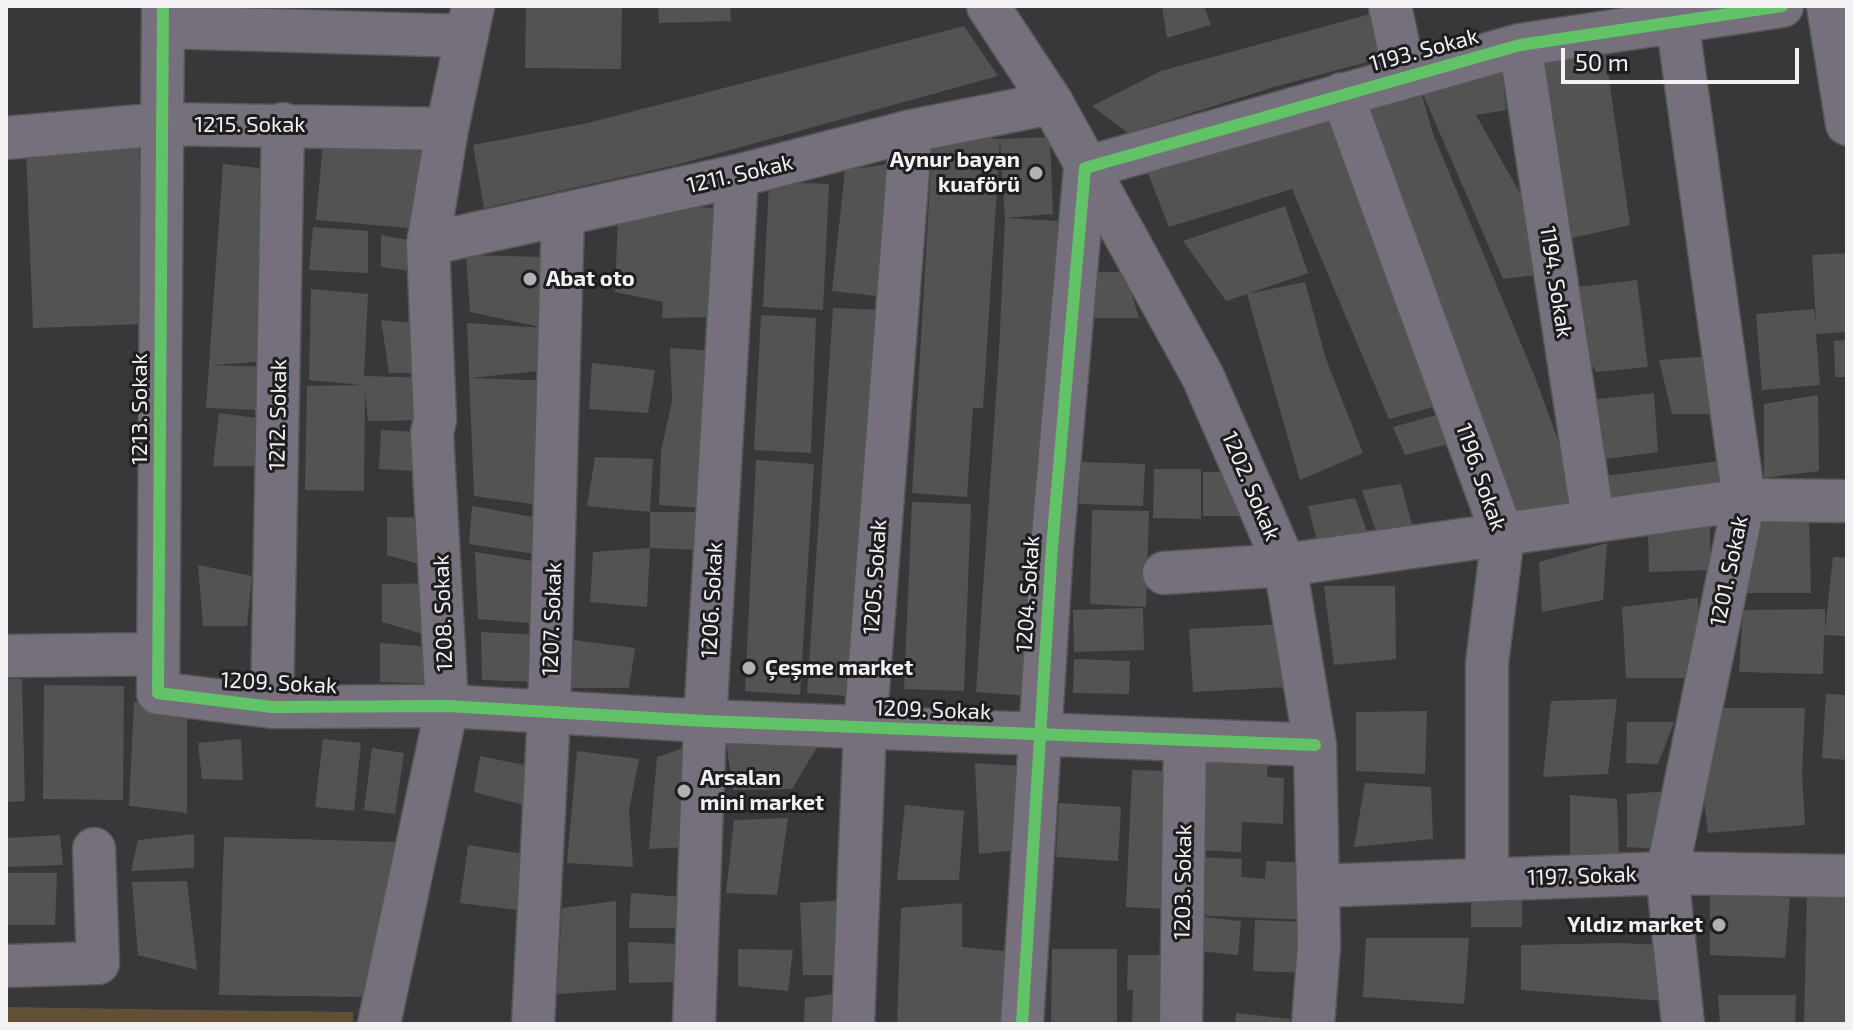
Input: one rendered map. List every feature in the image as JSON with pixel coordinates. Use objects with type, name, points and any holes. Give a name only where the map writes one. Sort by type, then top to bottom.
[{"type":"street","name":"1202. Sokak","points":[[988,6],[1052,103],[1085,168],[1203,377],[1285,565],[1315,745],[1319,946],[1313,1024]]},
{"type":"street","points":[[1390,6],[1405,76]]},
{"type":"street","name":"1193. Sokak","points":[[1085,168],[1520,45],[1782,6]]},
{"type":"street","points":[[1828,6],[1847,124]]},
{"type":"street","points":[[163,17],[470,21],[447,129]]},
{"type":"street","name":"1213. Sokak","points":[[158,674],[163,17]]},
{"type":"street","name":"1201. Sokak","points":[[1677,20],[1744,500],[1667,873],[1683,1024]]},
{"type":"street","name":"1194. Sokak","points":[[1520,45],[1593,519]]},
{"type":"street","name":"1196. Sokak","points":[[1342,94],[1503,536],[1487,663],[1487,880]]},
{"type":"street","name":"1211. Sokak","points":[[428,244],[737,176],[911,131],[1052,103]]},
{"type":"street","name":"1215. Sokak","points":[[6,138],[163,124],[447,129]]},
{"type":"street","name":"1212. Sokak","points":[[272,707],[283,124]]},
{"type":"street","name":"1208. Sokak","points":[[379,1024],[447,706],[432,433],[435,420],[428,244],[447,129]]},
{"type":"street","name":"1205. Sokak","points":[[853,1024],[865,728],[911,131]]},
{"type":"street","name":"1204. Sokak","points":[[1022,1024],[1038,734],[1085,168]]},
{"type":"street","name":"1206. Sokak","points":[[694,1024],[705,721],[737,176]]},
{"type":"street","name":"1207. Sokak","points":[[533,1024],[549,713],[563,214]]},
{"type":"street","points":[[1164,573],[1285,565],[1744,500],[1847,501]]},
{"type":"street","name":"1209. Sokak","points":[[6,656],[158,674],[272,707],[447,706],[705,721],[1315,745]]},
{"type":"street","name":"1203. Sokak","points":[[1181,1024],[1185,740]]},
{"type":"street","points":[[6,966],[98,963],[94,849]]},
{"type":"street","name":"1197. Sokak","points":[[1318,886],[1667,873],[1847,876]]},
{"type":"shaded area","points":[[6,1007],[353,1012],[353,1024],[6,1024]]},
{"type":"building","points":[[526,6],[622,6],[621,69],[525,68]]},
{"type":"building","points":[[658,6],[730,6],[731,21],[659,23]]},
{"type":"building","points":[[1162,6],[1204,6],[1211,25],[1167,38]]},
{"type":"building","points":[[1374,13],[1386,57],[1274,87],[1128,133],[1092,106],[1161,71]]},
{"type":"building","points":[[964,26],[998,76],[676,165],[484,208],[473,145],[588,123]]},
{"type":"building","points":[[1605,51],[1630,225],[1568,239],[1541,60]]},
{"type":"building","points":[[1502,71],[1506,110],[1476,115],[1530,211],[1536,275],[1503,279],[1419,85]]},
{"type":"building","points":[[1419,85],[1433,134],[1535,377],[1571,476],[1575,511],[1516,525],[1492,443],[1471,396],[1362,102]]},
{"type":"building","points":[[1328,115],[1437,406],[1389,419],[1292,189],[1169,227],[1145,166]]},
{"type":"building","points":[[933,132],[1000,139],[983,408],[973,408],[967,497],[912,493]]},
{"type":"building","points":[[1050,137],[1053,214],[1005,218],[1000,139]]},
{"type":"building","points":[[323,143],[427,152],[420,229],[316,220]]},
{"type":"building","points":[[139,144],[146,324],[33,328],[26,149]]},
{"type":"building","points":[[896,163],[885,297],[832,291],[845,170]]},
{"type":"building","points":[[223,164],[266,169],[268,361],[213,365],[266,367],[265,410],[206,408]]},
{"type":"building","points":[[769,182],[829,184],[823,310],[763,307]]},
{"type":"building","points":[[667,204],[720,209],[713,317],[662,318],[663,302],[615,292],[618,215]]},
{"type":"building","points":[[1285,206],[1308,273],[1226,301],[1183,241]]},
{"type":"building","points":[[1005,218],[1058,221],[1028,696],[976,692]]},
{"type":"building","points":[[313,227],[368,231],[368,273],[309,270]]},
{"type":"building","points":[[381,235],[428,244],[429,273],[381,267]]},
{"type":"building","points":[[1847,253],[1847,332],[1816,334],[1820,385],[1762,390],[1756,314],[1814,309],[1816,322],[1812,255]]},
{"type":"building","points":[[466,255],[544,257],[549,370],[470,378],[559,381],[555,507],[474,496],[467,323],[545,328],[470,312]]},
{"type":"building","points":[[1090,272],[1125,272],[1139,318],[1090,318]]},
{"type":"building","points":[[1637,280],[1648,367],[1596,372],[1577,340],[1569,288]]},
{"type":"building","points":[[1305,282],[1326,359],[1363,453],[1300,480],[1247,294]]},
{"type":"building","points":[[311,289],[368,294],[364,376],[434,378],[435,420],[368,421],[365,392],[364,491],[305,490],[307,386],[362,385],[309,380]]},
{"type":"building","points":[[833,308],[883,310],[858,697],[807,693]]},
{"type":"building","points":[[761,315],[816,318],[811,453],[754,450]]},
{"type":"building","points":[[381,320],[417,323],[419,373],[389,373]]},
{"type":"building","points":[[1847,340],[1847,377],[1835,377],[1834,341]]},
{"type":"building","points":[[670,348],[717,351],[703,508],[659,505],[661,451],[672,401]]},
{"type":"building","points":[[1712,356],[1711,414],[1672,414],[1659,360]]},
{"type":"building","points":[[592,363],[655,370],[648,413],[589,409]]},
{"type":"building","points":[[1654,393],[1658,452],[1599,460],[1590,400]]},
{"type":"building","points":[[1818,395],[1819,471],[1764,478],[1764,404]]},
{"type":"building","points":[[219,413],[264,419],[261,466],[213,466]]},
{"type":"building","points":[[1440,414],[1453,443],[1405,455],[1393,427]]},
{"type":"building","points":[[381,430],[432,433],[430,472],[379,469]]},
{"type":"building","points":[[595,457],[653,459],[650,512],[587,506]]},
{"type":"building","points":[[756,460],[814,464],[800,695],[745,691]]},
{"type":"building","points":[[1728,460],[1734,492],[1610,505],[1605,476]]},
{"type":"building","points":[[1081,462],[1145,464],[1143,506],[1079,504]]},
{"type":"building","points":[[1154,469],[1201,469],[1201,519],[1153,518]]},
{"type":"building","points":[[1203,472],[1241,472],[1255,516],[1203,516]]},
{"type":"building","points":[[1401,484],[1414,532],[1378,537],[1362,490]]},
{"type":"building","points":[[1355,498],[1369,537],[1319,548],[1308,506]]},
{"type":"building","points":[[912,502],[971,504],[964,691],[904,689]]},
{"type":"building","points":[[472,506],[544,519],[542,555],[469,544]]},
{"type":"building","points":[[1092,510],[1149,511],[1146,607],[1090,604]]},
{"type":"building","points":[[650,512],[697,512],[700,550],[650,548]]},
{"type":"building","points":[[387,517],[439,518],[422,565],[387,555]]},
{"type":"building","points":[[1757,517],[1809,520],[1811,593],[1747,593]]},
{"type":"building","points":[[1710,527],[1710,570],[1649,572],[1648,534]]},
{"type":"building","points":[[1607,543],[1603,600],[1542,612],[1539,562]]},
{"type":"building","points":[[650,548],[647,607],[590,602],[593,552]]},
{"type":"building","points":[[475,552],[539,562],[543,624],[478,619]]},
{"type":"building","points":[[1833,557],[1847,558],[1847,636],[1824,635],[1823,674],[1739,672],[1743,610],[1825,609],[1825,630]]},
{"type":"building","points":[[198,565],[252,576],[247,626],[203,626]]},
{"type":"building","points":[[442,583],[436,638],[382,622],[382,584]]},
{"type":"building","points":[[1324,586],[1395,586],[1396,659],[1334,665]]},
{"type":"building","points":[[1698,598],[1698,678],[1626,678],[1622,607]]},
{"type":"building","points":[[1143,608],[1144,650],[1074,652],[1073,610]]},
{"type":"building","points":[[1284,624],[1288,687],[1193,692],[1189,629]]},
{"type":"building","points":[[481,632],[542,635],[541,682],[482,680]]},
{"type":"building","points":[[574,640],[635,648],[629,688],[569,688]]},
{"type":"building","points":[[380,643],[433,647],[435,684],[380,682]]},
{"type":"building","points":[[1074,659],[1130,661],[1129,694],[1073,693]]},
{"type":"building","points":[[6,679],[22,679],[25,801],[6,802]]},
{"type":"building","points":[[44,685],[124,686],[123,800],[43,799]]},
{"type":"building","points":[[1826,694],[1847,695],[1847,760],[1822,758]]},
{"type":"building","points":[[1617,699],[1608,774],[1543,777],[1551,701]]},
{"type":"building","points":[[134,702],[187,707],[187,813],[129,806]]},
{"type":"building","points":[[1718,708],[1805,708],[1802,773],[1805,825],[1708,833],[1701,779]]},
{"type":"building","points":[[1427,711],[1425,774],[1356,771],[1356,712]]},
{"type":"building","points":[[1627,722],[1674,722],[1658,764],[1626,763]]},
{"type":"building","points":[[241,739],[243,780],[202,779],[198,743]]},
{"type":"building","points":[[323,739],[361,743],[354,811],[315,807]]},
{"type":"building","points":[[726,742],[820,742],[792,789],[733,790]]},
{"type":"building","points":[[690,746],[687,847],[649,849],[657,757]]},
{"type":"building","points":[[372,748],[404,753],[395,814],[364,810]]},
{"type":"building","points":[[1204,749],[1268,751],[1267,777],[1284,778],[1283,824],[1242,822],[1241,852],[1201,850]]},
{"type":"building","points":[[577,751],[639,759],[629,810],[633,867],[567,863]]},
{"type":"building","points":[[480,756],[534,767],[531,807],[474,792]]},
{"type":"building","points":[[975,763],[1021,766],[1018,850],[979,854]]},
{"type":"building","points":[[1132,770],[1171,771],[1167,909],[1126,907]]},
{"type":"building","points":[[1365,783],[1431,787],[1433,839],[1354,847]]},
{"type":"building","points":[[1670,791],[1656,849],[1627,847],[1627,794]]},
{"type":"building","points":[[1570,795],[1617,799],[1619,855],[1570,855]]},
{"type":"building","points":[[1059,803],[1121,807],[1118,861],[1056,857]]},
{"type":"building","points":[[905,805],[964,811],[959,880],[897,880]]},
{"type":"building","points":[[788,818],[777,895],[726,893],[734,820]]},
{"type":"building","points":[[194,834],[194,868],[131,871],[138,840]]},
{"type":"building","points":[[60,835],[63,865],[6,867],[6,838]]},
{"type":"building","points":[[224,837],[398,842],[374,997],[219,995]]},
{"type":"building","points":[[468,845],[543,857],[526,911],[460,903]]},
{"type":"building","points":[[1196,857],[1242,859],[1241,877],[1265,879],[1266,861],[1310,863],[1308,920],[1193,915]]},
{"type":"building","points":[[6,873],[57,873],[55,925],[6,925]]},
{"type":"building","points":[[187,881],[197,970],[138,955],[132,882]]},
{"type":"building","points":[[631,893],[685,897],[687,928],[629,928]]},
{"type":"building","points":[[1471,893],[1522,893],[1522,927],[1471,927]]},
{"type":"building","points":[[1710,893],[1790,898],[1785,958],[1710,955]]},
{"type":"building","points":[[1807,893],[1847,897],[1847,1024],[1804,1024]]},
{"type":"building","points":[[843,900],[838,975],[803,975],[800,903]]},
{"type":"building","points":[[616,901],[616,990],[557,994],[562,908]]},
{"type":"building","points":[[962,903],[962,947],[1013,952],[1010,1024],[897,1024],[901,908]]},
{"type":"building","points":[[1193,916],[1241,921],[1238,955],[1187,950]]},
{"type":"building","points":[[1255,920],[1309,922],[1308,973],[1253,971]]},
{"type":"building","points":[[1366,938],[1469,938],[1464,1004],[1363,997]]},
{"type":"building","points":[[628,942],[682,944],[679,982],[629,983]]},
{"type":"building","points":[[1521,945],[1663,945],[1663,1001],[1521,990]]},
{"type":"building","points":[[738,949],[793,950],[788,991],[738,986]]},
{"type":"building","points":[[1052,949],[1117,949],[1117,1024],[1051,1024]]},
{"type":"building","points":[[1128,955],[1167,955],[1166,1024],[1132,1024],[1133,990],[1127,990]]},
{"type":"building","points":[[839,993],[839,1024],[804,1024],[805,998]]},
{"type":"building","points":[[1718,995],[1796,995],[1795,1024],[1720,1024]]},
{"type":"building","points":[[1236,1013],[1290,1019],[1289,1024],[1235,1024]]},
{"type":"cycle path","points":[[163,6],[158,693],[272,707],[447,706],[705,721],[1315,745]]},
{"type":"cycle path","points":[[1022,1024],[1052,547],[1085,168],[1520,45],[1782,6]]},
{"type":"place","name":"Aynur bayan kuaförü","points":[[1036,173]]},
{"type":"place","name":"Abat oto","points":[[530,279]]},
{"type":"place","name":"Çeşme market","points":[[749,668]]},
{"type":"place","name":"Arsalan mini market","points":[[684,791]]},
{"type":"place","name":"Yıldız market","points":[[1719,925]]}]
